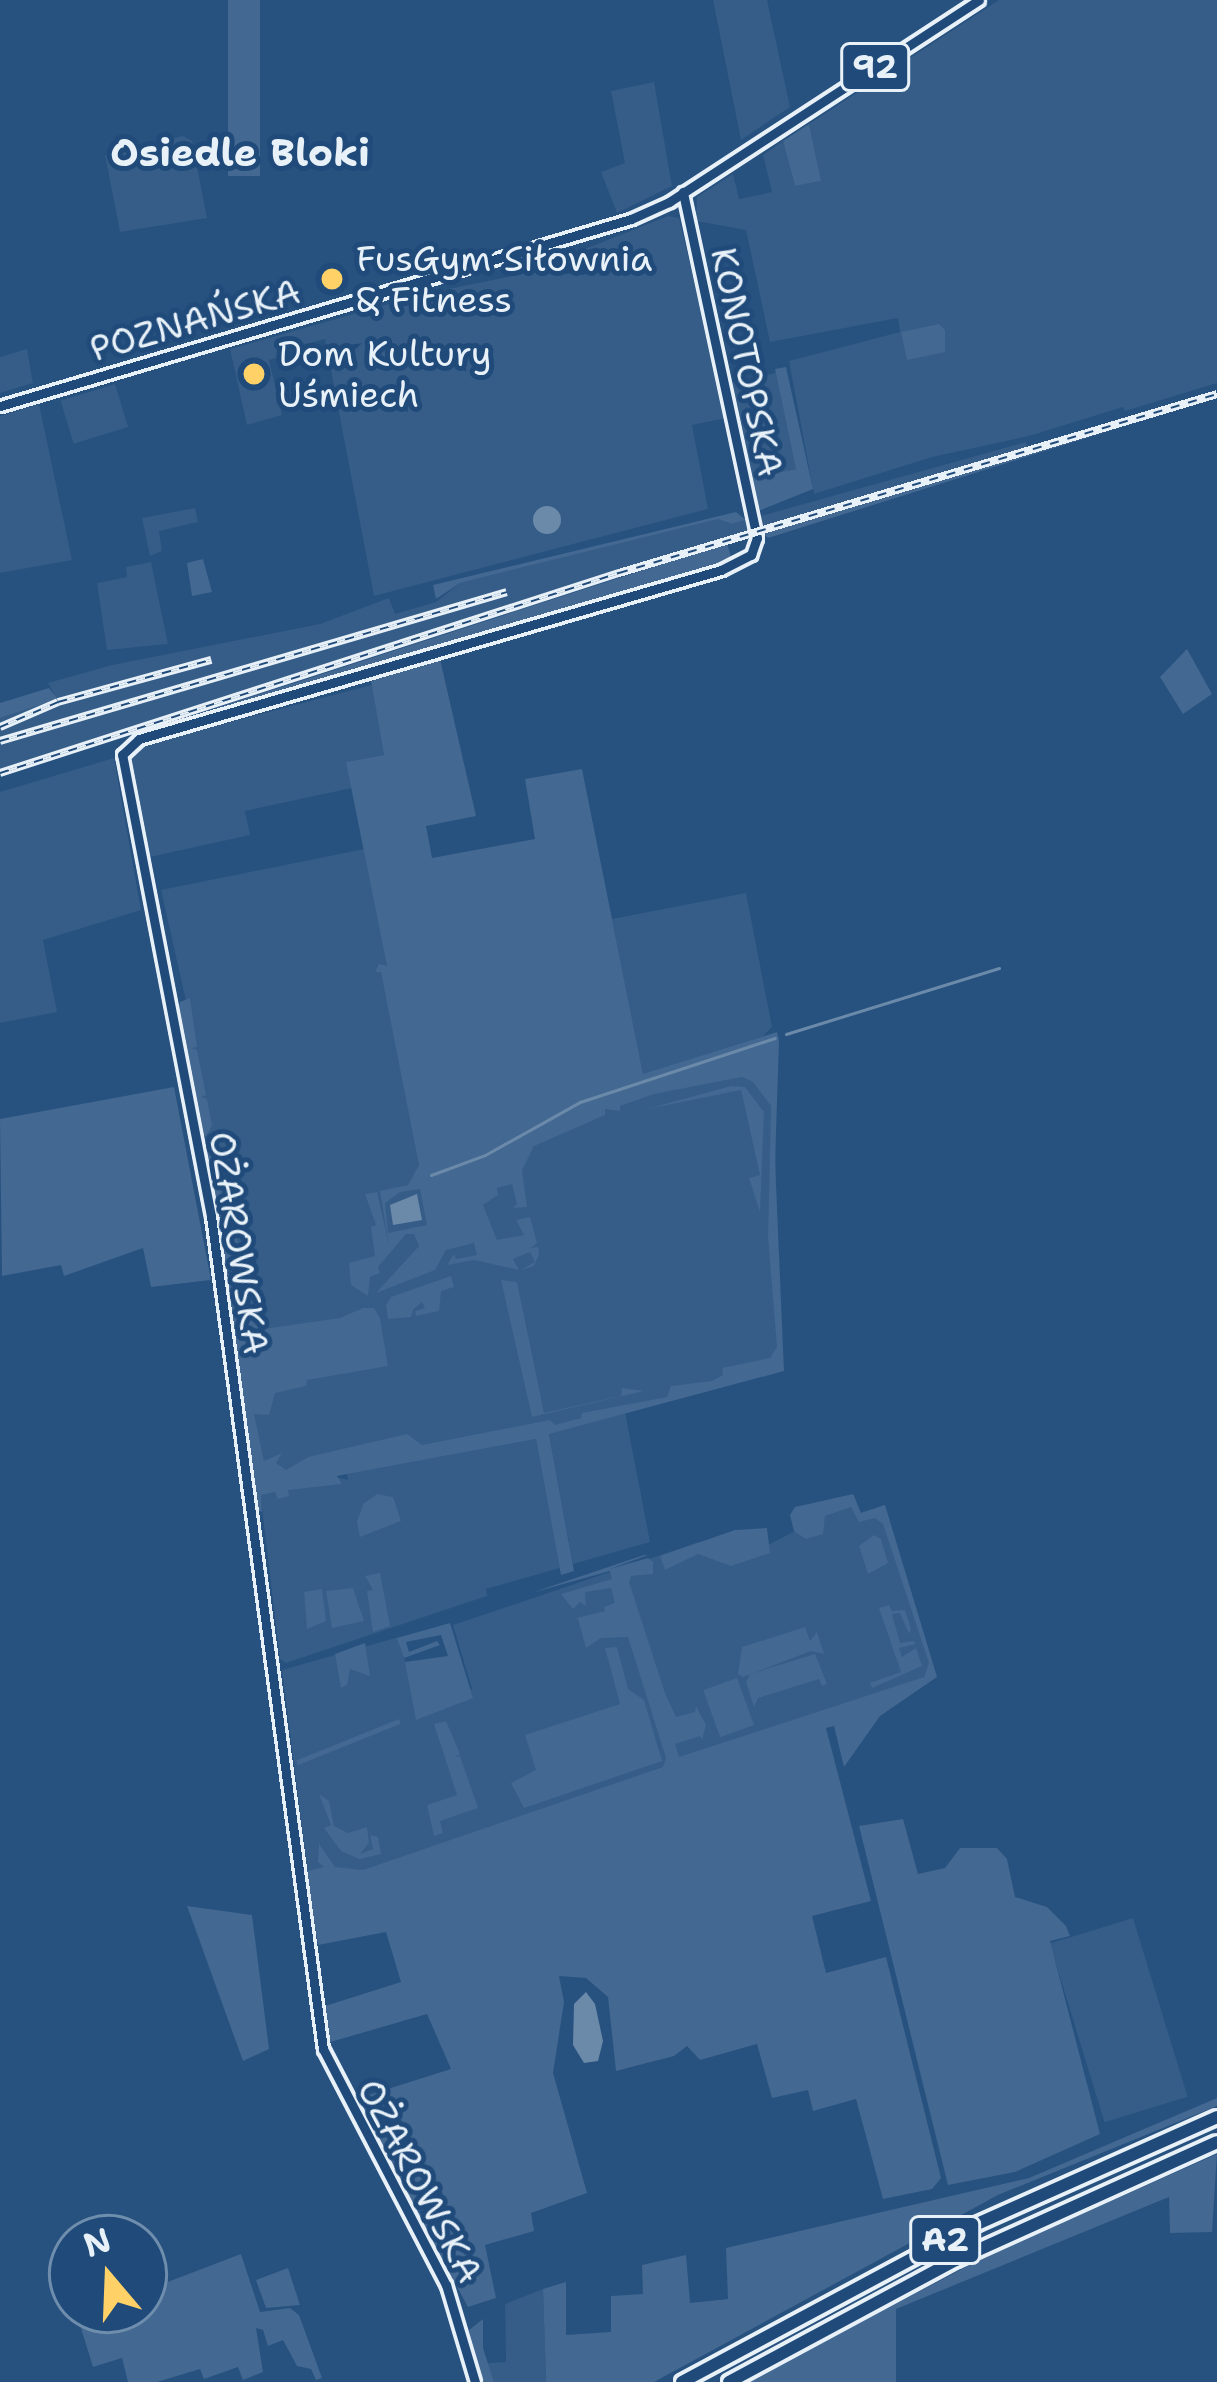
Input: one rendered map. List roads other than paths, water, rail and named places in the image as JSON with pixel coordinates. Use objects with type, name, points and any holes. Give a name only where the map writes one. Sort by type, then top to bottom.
[{"type":"highway","name":"A2","points":[[682,2382],[977,2224],[1217,2117]]},
{"type":"highway","points":[[729,2382],[956,2260],[1217,2142]]},
{"type":"main road","name":"POZNAŃSKA","points":[[0,406],[631,219],[683,192],[979,0]]},
{"type":"main road","name":"KONOTOPSKA","points":[[683,192],[757,544]]},
{"type":"main road","name":"OŻAROWSKA","points":[[475,2382],[446,2285],[323,2049],[214,1234],[122,755],[140,739],[728,568],[748,557],[757,544]]},
{"type":"waterway","points":[[786,1034],[999,968]]},
{"type":"waterway","points":[[431,1175],[485,1155],[580,1102],[775,1038]]},
{"type":"railway","points":[[0,773],[619,573],[1217,394]]},
{"type":"railway","points":[[0,741],[507,592]]},
{"type":"railway","points":[[0,727],[58,702],[211,660]]},
{"type":"place","name":"FusGym Siłownia & Fitness","points":[[332,279]]},
{"type":"place","name":"Dom Kultury Uśmiech","points":[[254,374]]},
{"type":"district","name":"Osiedle Bloki","points":[[240,152]]}]
